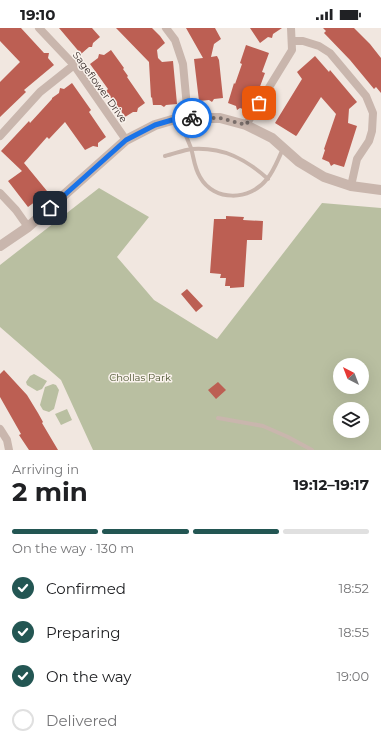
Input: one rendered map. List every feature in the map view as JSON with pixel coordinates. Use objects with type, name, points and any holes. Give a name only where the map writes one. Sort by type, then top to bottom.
[{"type":"street","name":"Sageflower Drive","points":[[39,28],[74,65],[126,140]]},
{"type":"street","points":[[166,28],[175,40],[183,64],[183,118]]},
{"type":"street","points":[[246,125],[292,50],[291,28]]},
{"type":"street","points":[[292,41],[303,41],[319,46],[330,53],[366,96],[373,113],[372,131],[369,141],[358,159],[351,186]]},
{"type":"street","points":[[0,136],[40,92],[74,65]]},
{"type":"street","points":[[0,246],[28,227],[126,140],[155,125],[183,118],[220,118],[246,125],[272,138],[299,162],[324,177],[351,186],[381,190]]},
{"type":"street","points":[[0,193],[16,210],[28,227]]},
{"type":"street","points":[[0,429],[7,440],[9,450]]},
{"type":"lane","points":[[183,118],[194,168],[208,187],[221,194],[234,196],[246,193],[259,187],[268,179],[284,149]]},
{"type":"lane","points":[[165,156],[191,149],[216,150],[236,156],[254,167],[268,179]]},
{"type":"lane","points":[[218,418],[263,426],[312,450]]},
{"type":"green space","name":"Chollas Park","points":[[99,188],[149,217],[117,257],[154,300],[217,339],[322,203],[381,208],[381,450],[93,450],[61,380],[0,327],[0,265]]},
{"type":"green space","points":[[34,374],[47,381],[42,389],[37,391],[27,385],[26,382],[30,376]]},
{"type":"green space","points":[[53,384],[56,385],[59,390],[54,409],[49,412],[43,410],[40,405],[45,387]]},
{"type":"green space","points":[[67,409],[72,420],[61,425],[55,414]]},
{"type":"building","points":[[0,28],[21,28],[44,53],[49,53],[48,58],[54,65],[24,90],[26,92],[0,117],[0,82],[20,62],[0,41]]},
{"type":"building","points":[[59,28],[92,28],[100,37],[93,43],[92,47],[89,47],[81,54]]},
{"type":"building","points":[[116,28],[152,28],[160,36],[165,43],[157,50],[158,58],[162,62],[173,61],[177,104],[166,105],[164,107],[161,105],[153,105],[152,97],[151,98],[149,62]]},
{"type":"building","points":[[186,28],[215,28],[221,39],[214,44],[211,57],[217,56],[219,60],[223,98],[214,99],[212,102],[209,100],[199,101],[194,59],[203,58]]},
{"type":"building","points":[[250,28],[282,28],[273,34],[272,38],[268,37],[260,43]]},
{"type":"building","points":[[323,28],[354,28],[370,44],[381,58],[381,93],[376,87],[374,89],[350,60],[324,33],[326,31]]},
{"type":"building","points":[[246,45],[269,53],[262,72],[265,73],[255,100],[248,111],[240,108],[237,110],[236,106],[228,103],[242,64],[240,63]]},
{"type":"building","points":[[111,50],[124,68],[123,69],[128,76],[127,77],[145,103],[138,108],[137,112],[133,112],[125,117],[106,91],[108,89],[90,64],[98,58],[99,54],[104,55]]},
{"type":"building","points":[[315,56],[329,72],[330,70],[357,102],[349,109],[348,123],[357,126],[344,167],[334,164],[331,166],[329,162],[322,159],[336,114],[321,97],[296,136],[275,123],[302,79],[297,72]]},
{"type":"building","points":[[72,83],[91,110],[89,112],[106,137],[98,143],[98,147],[93,146],[85,150],[65,122],[49,139],[47,137],[24,163],[47,191],[40,197],[40,202],[36,201],[28,207],[8,181],[22,171],[1,151],[29,121],[30,123],[52,98],[59,93],[60,88],[64,89]]},
{"type":"building","points":[[226,216],[244,217],[243,220],[263,221],[262,240],[247,240],[244,287],[230,288],[230,286],[225,286],[226,278],[220,278],[221,274],[210,273],[214,219],[226,219]]},
{"type":"building","points":[[187,289],[203,306],[196,312],[181,294]]},
{"type":"building","points":[[4,370],[27,395],[58,450],[29,450],[19,435],[21,434],[0,397],[0,374]]},
{"type":"building","points":[[218,382],[226,390],[216,399],[208,390]]},
{"type":"way so far","points":[[192,118],[220,118],[246,125],[259,103]]},
{"type":"route","points":[[50,208],[126,140],[155,125],[172,120],[192,118]]}]
